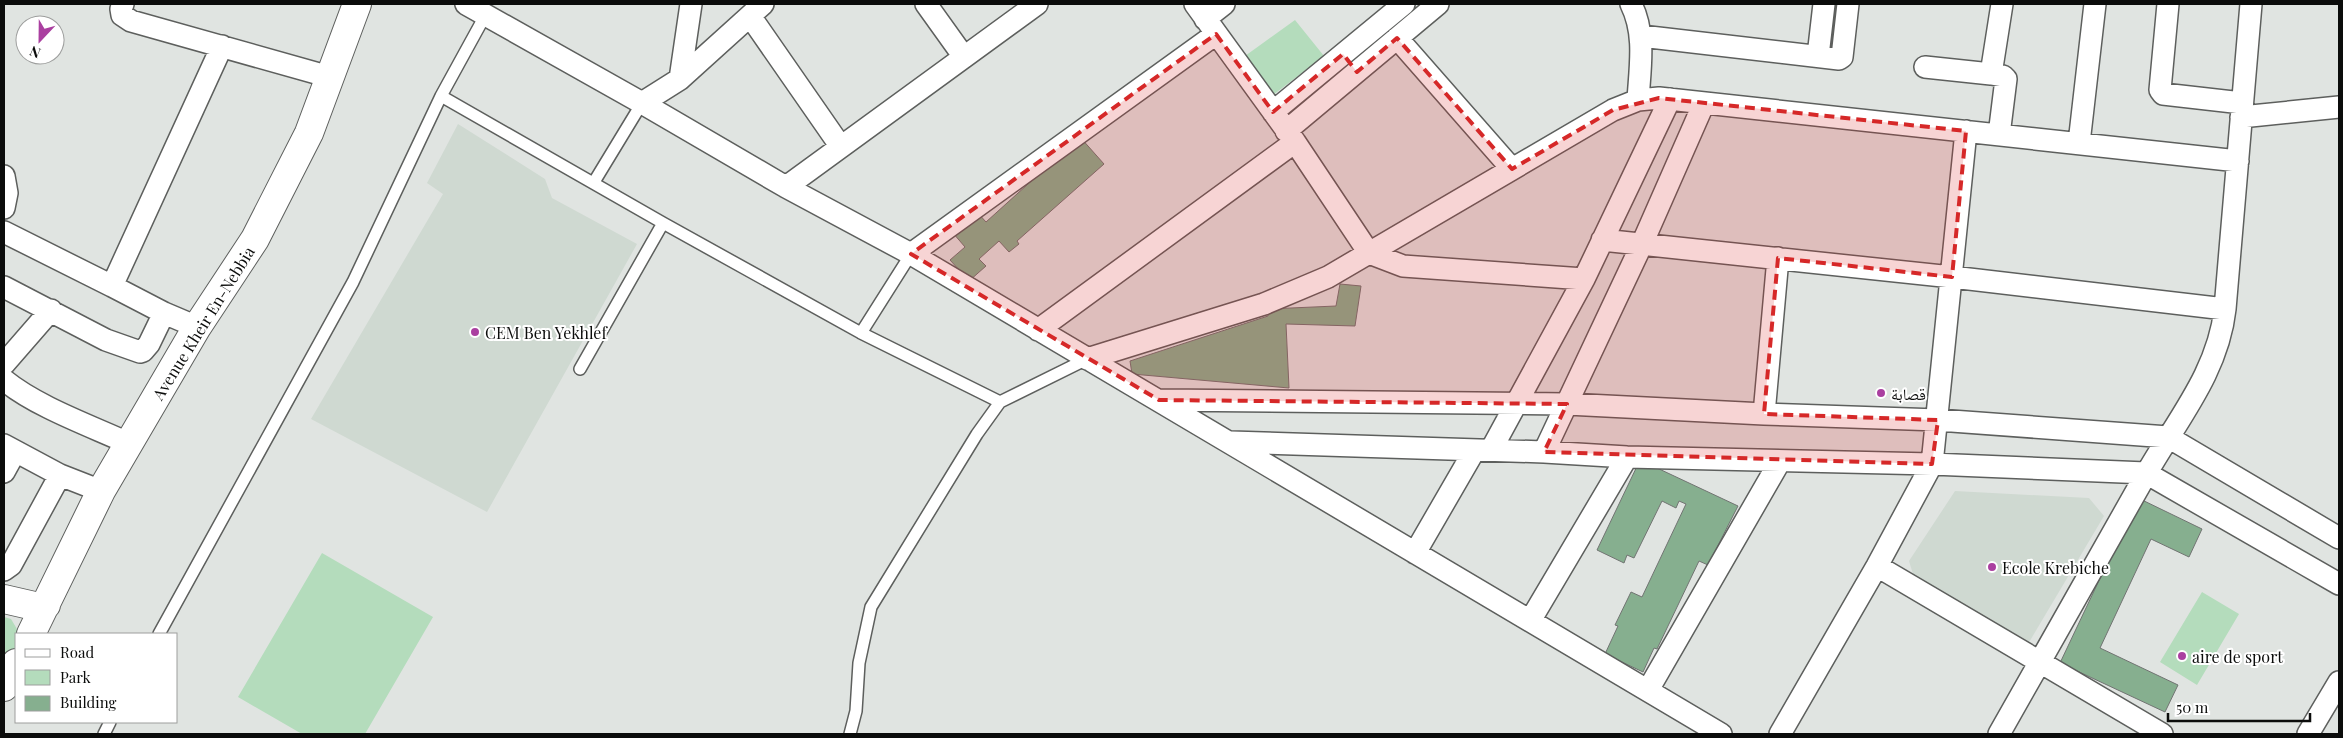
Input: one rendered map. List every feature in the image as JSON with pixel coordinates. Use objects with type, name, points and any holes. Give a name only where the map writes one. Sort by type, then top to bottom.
[{"type":"main road","name":"Avenue Kheir En-Nebbia","points":[[32,633],[100,491],[130,444],[197,327],[255,239],[309,133],[357,4]]},
{"type":"main road","points":[[4,599],[42,608],[46,605]]},
{"type":"main road","points":[[4,687],[15,665]]},
{"type":"street","points":[[123,4],[121,9],[126,19],[330,77]]},
{"type":"street","points":[[466,4],[786,187],[911,254],[1721,734]]},
{"type":"street","points":[[680,79],[691,4]]},
{"type":"street","points":[[926,4],[964,57]]},
{"type":"street","points":[[786,187],[1037,4]]},
{"type":"street","points":[[911,254],[1224,4]]},
{"type":"street","points":[[1273,112],[1404,4]]},
{"type":"street","points":[[1038,330],[1291,136],[1357,72],[1437,4]]},
{"type":"street","points":[[1631,4],[1638,18],[1641,36],[1638,100]]},
{"type":"street","points":[[1818,56],[1824,4]]},
{"type":"street","points":[[1641,36],[1839,59],[1842,57],[1848,4]]},
{"type":"street","points":[[1991,74],[2002,4]]},
{"type":"street","points":[[2080,143],[2095,4]]},
{"type":"street","points":[[2168,4],[2160,90],[2163,94],[2242,110],[2339,107]]},
{"type":"street","points":[[1999,734],[2146,474],[2207,375],[2220,339],[2225,310],[2251,4]]},
{"type":"street","points":[[642,103],[680,79],[757,10],[841,147]]},
{"type":"street","points":[[1205,19],[1291,136],[1368,253],[1387,262],[1403,266],[1584,279]]},
{"type":"street","points":[[1397,38],[1512,169]]},
{"type":"street","points":[[112,286],[222,46]]},
{"type":"street","points":[[1343,54],[1357,72]]},
{"type":"street","points":[[1925,67],[2003,76],[2006,79],[2000,135]]},
{"type":"street","points":[[1088,359],[1264,304],[1328,277],[1612,110],[1638,100],[1670,99],[2238,161]]},
{"type":"street","points":[[1415,553],[1483,450],[1518,402],[1584,279],[1670,99]]},
{"type":"street","points":[[1544,452],[1642,244],[1704,103]]},
{"type":"street","points":[[1780,734],[1877,566],[1932,464],[1966,131]]},
{"type":"street","points":[[4,176],[6,193],[4,208]]},
{"type":"street","points":[[4,232],[164,313],[197,327]]},
{"type":"street","points":[[1602,240],[1952,277],[2225,310]]},
{"type":"street","points":[[1764,414],[1778,258]]},
{"type":"street","points":[[4,287],[106,340],[140,352],[149,344],[164,313]]},
{"type":"street","points":[[4,364],[51,310]]},
{"type":"street","points":[[4,380],[17,391],[38,402],[130,444]]},
{"type":"street","points":[[1159,400],[1518,402],[1938,420],[2168,437],[2339,538]]},
{"type":"street","points":[[1228,442],[1544,452],[1627,457],[1932,464],[2146,474],[2339,584]]},
{"type":"street","points":[[4,472],[9,449],[60,475],[100,491]]},
{"type":"street","points":[[1530,620],[1627,457]]},
{"type":"street","points":[[1648,690],[1780,461]]},
{"type":"street","points":[[4,570],[11,565],[60,475]]},
{"type":"street","points":[[1877,566],[2162,734]]},
{"type":"street","points":[[2308,734],[2339,682]]},
{"type":"lane","points":[[160,633],[353,282],[441,96],[486,14]]},
{"type":"lane","points":[[441,96],[663,223],[861,333],[1000,402]]},
{"type":"lane","points":[[594,182],[642,103]]},
{"type":"lane","points":[[580,369],[663,223]]},
{"type":"lane","points":[[861,333],[911,254]]},
{"type":"lane","points":[[850,734],[856,711],[859,663],[871,606],[977,434],[1000,402],[1088,359]]},
{"type":"highlighted area","points":[[1216,34],[1273,112],[1343,54],[1357,72],[1397,38],[1512,169],[1613,110],[1659,98],[1966,131],[1952,277],[1778,258],[1764,414],[1938,420],[1932,464],[1544,452],[1567,404],[1159,400],[911,254]]},
{"type":"shaded area","name":"CEM Ben Yekhlef","points":[[458,124],[545,179],[552,198],[637,244],[487,512],[311,419],[443,194],[427,183]]},
{"type":"shaded area","name":"Ecole Krebiche","points":[[1955,491],[2089,498],[2104,516],[2028,644],[1913,574],[1909,561]]},
{"type":"green space","points":[[1295,20],[1324,56],[1273,95],[1245,56]]},
{"type":"green space","points":[[322,553],[433,617],[365,734],[302,734],[238,697]]},
{"type":"green space","points":[[2202,592],[2239,614],[2197,685],[2160,662]]},
{"type":"green space","points":[[4,617],[11,619],[19,633],[15,633],[15,648],[4,668]]},
{"type":"building","points":[[1080,137],[1104,164],[1017,241],[1019,244],[1009,252],[999,241],[979,259],[986,266],[969,281],[950,260],[965,247],[953,233],[977,212],[986,222]]},
{"type":"building","points":[[1340,284],[1361,286],[1355,326],[1286,324],[1289,388],[1132,374],[1130,361],[1268,316],[1268,309],[1336,306]]},
{"type":"building","points":[[1640,460],[1738,506],[1708,565],[1699,561],[1657,649],[1654,648],[1643,672],[1605,654],[1618,626],[1615,625],[1631,592],[1642,597],[1686,504],[1679,501],[1676,508],[1662,501],[1634,558],[1627,555],[1624,563],[1597,550]]},
{"type":"building","points":[[2138,498],[2202,529],[2189,557],[2151,539],[2100,648],[2178,685],[2165,712],[2060,663]]},
{"type":"place","name":"CEM Ben Yekhlef","points":[[475,332]]},
{"type":"place","name":"قصابة","points":[[1881,393]]},
{"type":"place","name":"Ecole Krebiche","points":[[1992,567]]},
{"type":"place","name":"aire de sport","points":[[2182,656]]}]
